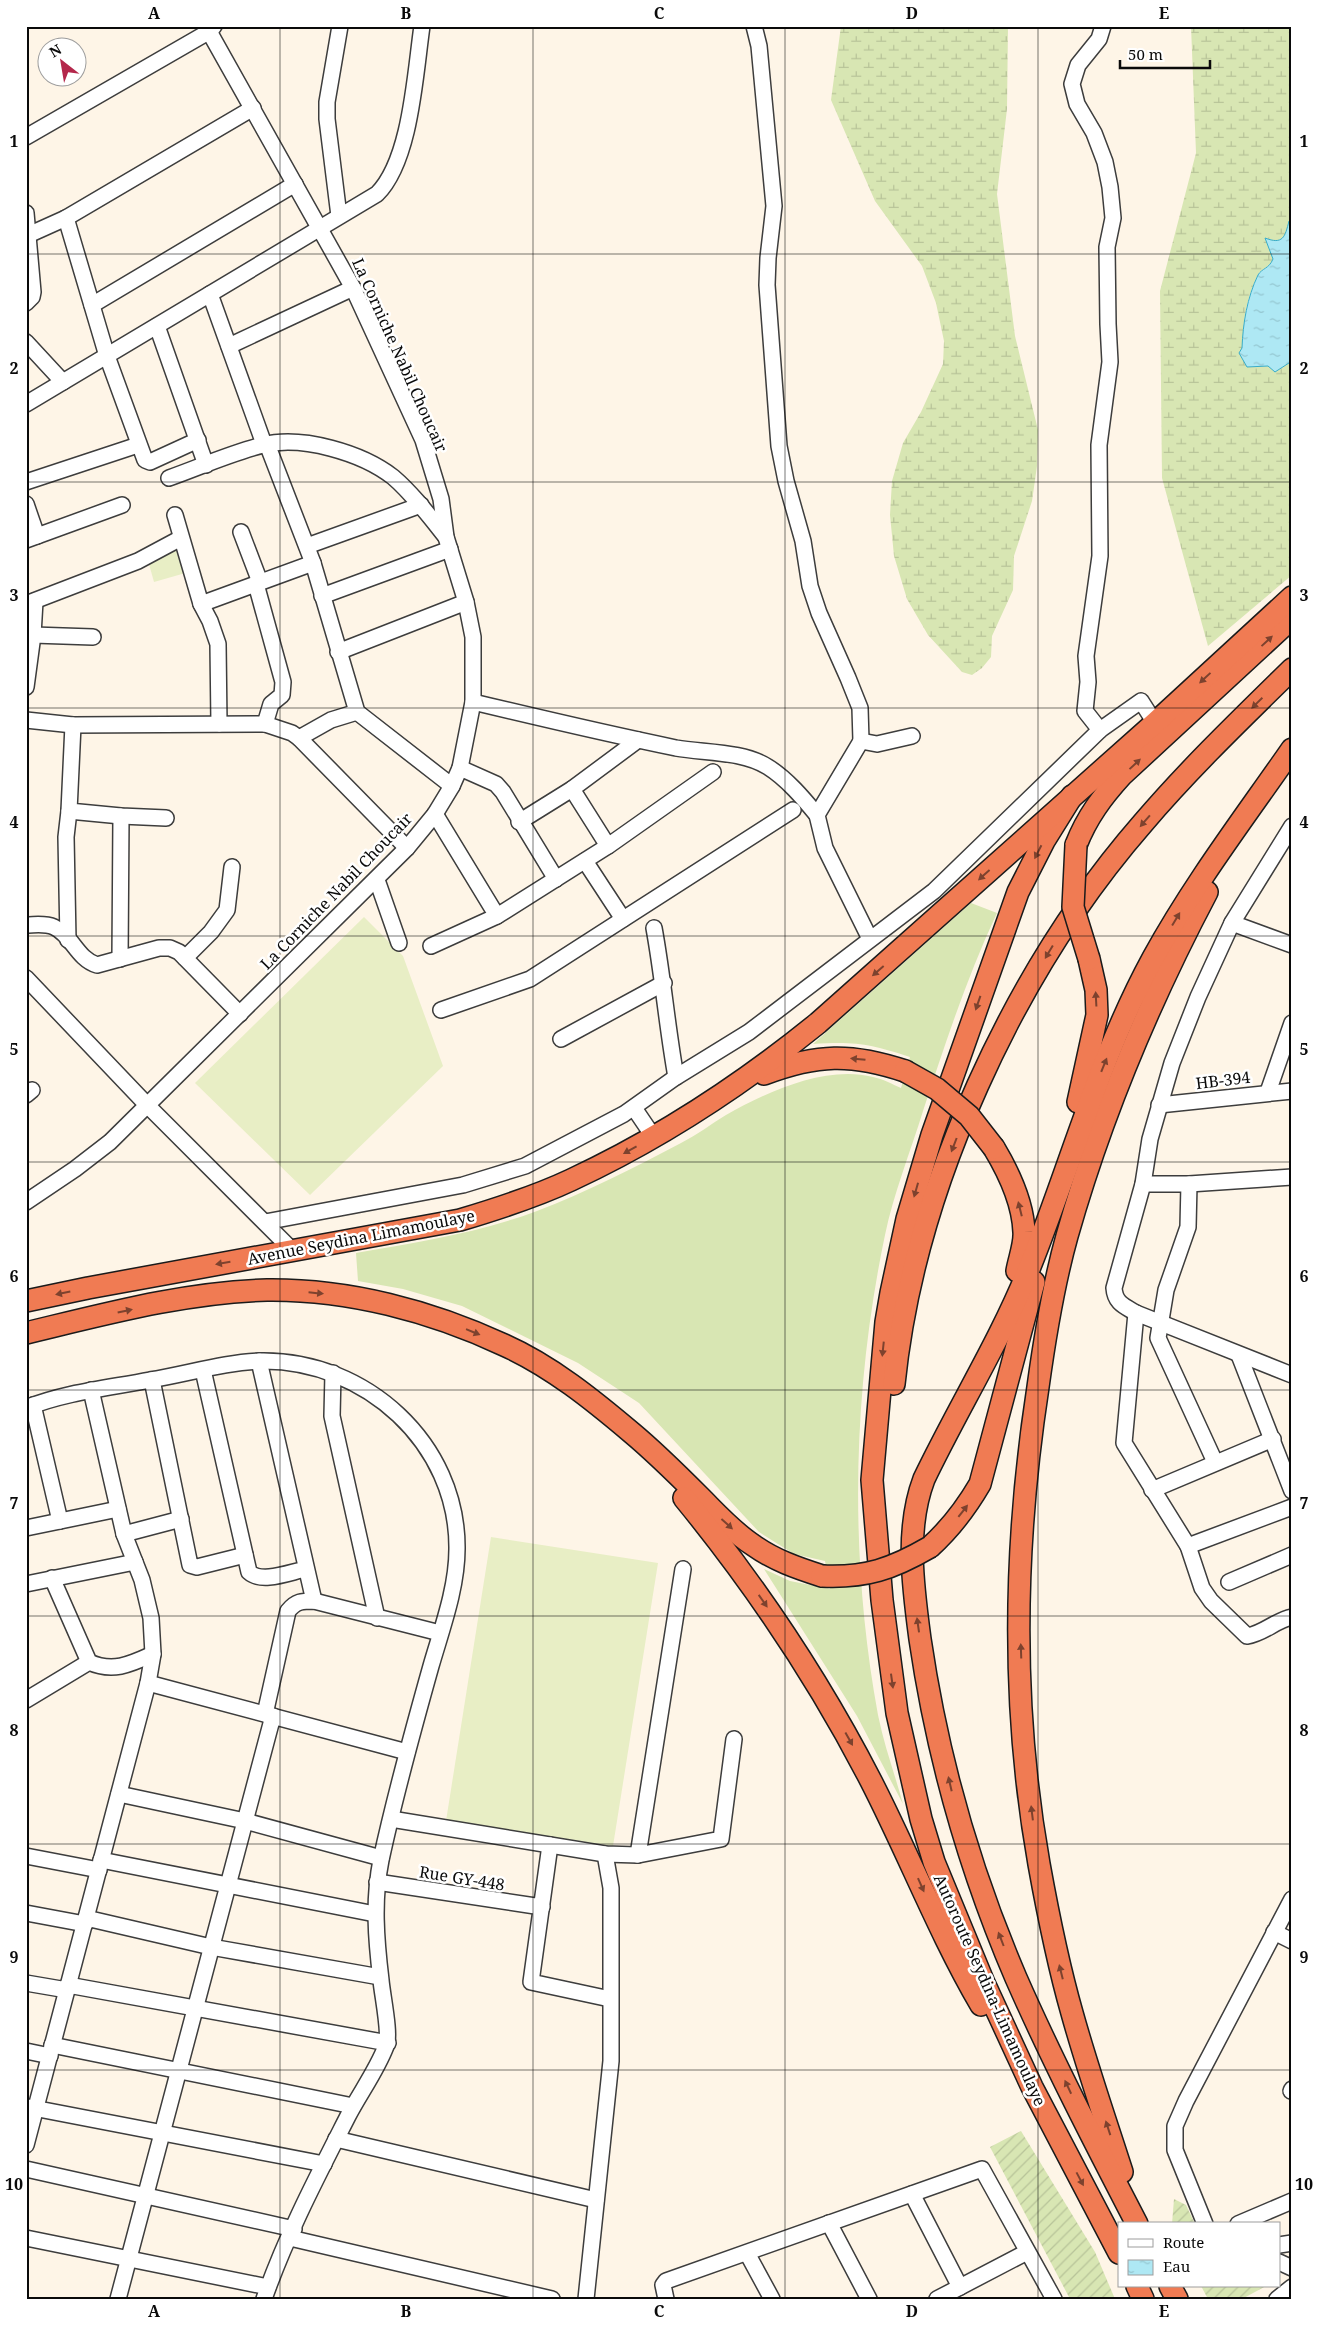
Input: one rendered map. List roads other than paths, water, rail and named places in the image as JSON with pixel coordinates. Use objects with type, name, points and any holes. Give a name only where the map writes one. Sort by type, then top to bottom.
[{"type":"highway","name":"Avenue Seydina Limamoulaye","points":[[26,1301],[460,1220],[512,1204],[570,1180],[653,1136],[702,1107],[773,1060],[818,1023],[915,939],[1292,597]]},
{"type":"highway","points":[[629,1430],[660,1456],[741,1536],[782,1562],[822,1576],[872,1574],[906,1561],[930,1547],[944,1534],[967,1506],[980,1484],[1032,1275],[1051,1209],[1097,1015],[1096,990],[1074,906],[1076,845],[1085,823],[1100,800],[1122,776],[1292,618]]},
{"type":"highway","points":[[879,1546],[896,1364],[918,1254],[940,1181],[986,1068],[1014,1012],[1051,948],[1100,878],[1142,824],[1208,751],[1292,670]]},
{"type":"highway","points":[[1051,1209],[1076,1135],[1122,1021],[1152,959],[1195,888],[1292,749]]},
{"type":"highway","points":[[1138,2222],[1089,2074],[1071,2010],[1054,1940],[1039,1860],[1026,1749],[1022,1684],[1021,1536],[1025,1489],[1032,1425],[1048,1319],[1067,1237],[1083,1183],[1121,1075],[1162,980],[1210,887],[1274,774]]},
{"type":"highway","points":[[879,1546],[872,1480],[876,1426],[886,1322],[907,1218],[935,1126],[1018,892],[1044,842],[1072,796]]},
{"type":"highway","points":[[702,1107],[760,1075],[787,1065],[813,1059],[840,1058],[874,1061],[905,1071],[937,1089],[970,1116],[994,1148],[1011,1179],[1032,1275],[946,1432],[916,1498],[912,1540],[916,1611],[924,1666],[952,1794],[966,1841],[995,1922],[1016,1977],[1049,2047],[1138,2222]]},
{"type":"highway","points":[[995,1340],[1005,1315],[1024,1234]]},
{"type":"highway","name":"Avenue Seydina Limamoulaye","points":[[26,1333],[171,1301],[234,1292],[296,1291],[353,1298],[430,1316],[505,1345],[547,1369],[592,1400],[629,1430]]},
{"type":"highway","points":[[629,1430],[754,1587],[810,1672],[871,1780],[907,1853],[959,1968],[998,2035],[1032,2087]]},
{"type":"highway","name":"Autoroute Seydina-Limamoulaye","points":[[879,1546],[882,1600],[897,1713],[921,1818],[934,1862],[984,1983],[1032,2087],[1118,2251]]},
{"type":"street","points":[[339,216],[327,119],[327,102],[340,26]]},
{"type":"street","points":[[26,404],[377,194],[388,183],[404,143],[422,26]]},
{"type":"street","points":[[754,26],[759,46],[773,176],[774,206],[767,285],[779,446],[786,481],[803,541],[810,586],[819,613],[860,708],[861,741],[817,815]]},
{"type":"street","points":[[1100,730],[1085,711],[1088,682],[1086,656],[1100,556],[1099,459],[1101,426],[1108,393],[1110,362],[1107,246],[1113,218],[1113,204],[1100,146],[1077,104],[1072,84],[1078,65],[1099,39],[1103,26]]},
{"type":"street","points":[[26,137],[210,28]]},
{"type":"street","name":"La Corniche Nabil Choucair","points":[[26,1202],[75,1169],[110,1142],[377,880],[407,848],[435,814],[452,786],[460,768],[473,702],[473,637],[466,602],[448,543],[441,499],[423,440],[353,288],[210,28]]},
{"type":"street","points":[[27,236],[66,218],[253,108]]},
{"type":"street","points":[[92,305],[295,184]]},
{"type":"street","points":[[26,213],[33,292],[32,298],[26,303]]},
{"type":"street","points":[[66,218],[107,356],[145,460],[150,462],[198,440]]},
{"type":"street","points":[[228,346],[353,288]]},
{"type":"street","points":[[210,294],[228,346],[313,563],[357,712],[452,786]]},
{"type":"street","points":[[157,326],[206,465]]},
{"type":"street","points":[[26,342],[63,382]]},
{"type":"street","points":[[169,478],[266,444],[302,443],[331,447],[362,458],[392,477],[420,505],[448,543],[322,596]]},
{"type":"street","points":[[26,482],[138,445]]},
{"type":"street","points":[[26,504],[32,538],[122,505]]},
{"type":"street","points":[[307,546],[420,505]]},
{"type":"street","points":[[175,515],[201,604],[218,644],[219,724]]},
{"type":"street","points":[[241,532],[258,583],[283,682],[282,695],[271,704],[265,724]]},
{"type":"street","points":[[26,688],[33,635],[31,602],[138,561],[181,538]]},
{"type":"street","points":[[201,604],[313,563]]},
{"type":"street","points":[[338,652],[466,602]]},
{"type":"street","points":[[33,635],[93,637]]},
{"type":"street","points":[[265,1222],[463,1185],[495,1177],[526,1166],[634,1108],[676,1077],[750,1032],[934,891],[1100,730],[1141,701],[1155,723]]},
{"type":"street","points":[[473,702],[638,740],[701,752],[741,757],[768,767],[805,800],[817,815],[825,848],[870,939]]},
{"type":"street","points":[[299,738],[331,720],[357,712]]},
{"type":"street","points":[[26,720],[73,725],[265,724],[292,733],[407,848]]},
{"type":"street","points":[[68,940],[66,837],[73,725]]},
{"type":"street","points":[[861,741],[877,744],[912,736]]},
{"type":"street","points":[[520,822],[572,789],[638,740]]},
{"type":"street","points":[[460,768],[496,784],[503,792],[556,880]]},
{"type":"street","points":[[431,946],[497,916],[556,880],[713,772]]},
{"type":"street","points":[[572,789],[608,846]]},
{"type":"street","points":[[441,1010],[530,980],[793,810]]},
{"type":"street","points":[[69,811],[166,818]]},
{"type":"street","points":[[435,814],[497,916]]},
{"type":"street","points":[[120,959],[122,816]]},
{"type":"street","points":[[1292,826],[1232,923],[1175,1054],[1150,1139],[1143,1184],[1114,1288],[1114,1296],[1120,1305],[1136,1313],[1159,1324],[1292,1375]]},
{"type":"street","points":[[585,861],[623,919]]},
{"type":"street","points":[[185,958],[211,932],[227,910],[232,867]]},
{"type":"street","points":[[377,880],[399,943]]},
{"type":"street","points":[[1232,923],[1292,945]]},
{"type":"street","points":[[26,925],[52,926],[59,930],[90,963],[97,965],[159,948],[170,948],[185,958],[240,1014]]},
{"type":"street","points":[[654,928],[664,983],[666,1023],[676,1077]]},
{"type":"street","points":[[26,978],[148,1106],[293,1251]]},
{"type":"street","points":[[561,1039],[664,983]]},
{"type":"street","points":[[1268,1092],[1292,1023]]},
{"type":"street","name":"HB-394","points":[[1159,1105],[1268,1092],[1292,1091]]},
{"type":"street","points":[[634,1108],[653,1136]]},
{"type":"street","points":[[1143,1184],[1189,1184],[1292,1177]]},
{"type":"street","points":[[1189,1184],[1188,1228],[1166,1290],[1158,1338],[1215,1462]]},
{"type":"street","points":[[1136,1313],[1124,1444],[1188,1546],[1202,1588],[1211,1601],[1247,1636],[1254,1635],[1278,1621],[1292,1617]]},
{"type":"street","points":[[1239,1355],[1292,1491]]},
{"type":"street","points":[[259,1361],[314,1601]]},
{"type":"street","points":[[26,2238],[129,2259],[266,2293],[336,2139],[388,2043],[375,1914],[377,1882],[407,1752],[454,1584],[458,1546],[452,1503],[445,1484],[423,1441],[409,1423],[368,1390],[333,1373],[293,1363],[259,1361],[91,1390],[30,1406],[60,1521]]},
{"type":"street","points":[[204,1370],[249,1572],[257,1577],[306,1570]]},
{"type":"street","points":[[333,1373],[332,1416],[377,1618]]},
{"type":"street","points":[[152,1380],[188,1562],[193,1567],[245,1554]]},
{"type":"street","points":[[26,2144],[31,2108],[51,2050],[68,1987],[148,1683],[153,1654],[151,1618],[135,1562],[124,1534],[91,1390]]},
{"type":"street","points":[[1152,1490],[1273,1439]]},
{"type":"street","points":[[1188,1546],[1292,1507]]},
{"type":"street","points":[[26,1528],[118,1509]]},
{"type":"street","points":[[124,1534],[181,1520]]},
{"type":"street","points":[[1229,1582],[1292,1555]]},
{"type":"street","points":[[26,1584],[135,1562]]},
{"type":"street","points":[[638,1855],[683,1568]]},
{"type":"street","points":[[52,1578],[89,1662],[100,1667],[112,1668],[153,1654]]},
{"type":"street","points":[[118,2299],[245,1821],[269,1715],[288,1610],[301,1601],[314,1601],[440,1633]]},
{"type":"street","points":[[26,1700],[89,1662]]},
{"type":"street","points":[[148,1683],[407,1752]]},
{"type":"street","points":[[391,1819],[606,1854],[638,1855],[722,1839],[734,1740]]},
{"type":"street","points":[[119,1794],[245,1821],[382,1858]]},
{"type":"street","points":[[550,1845],[531,1982],[610,1999]]},
{"type":"street","points":[[586,2299],[611,2061],[611,1888],[606,1854]]},
{"type":"street","points":[[26,1856],[100,1865],[228,1886],[375,1914]]},
{"type":"street","name":"Rue GY-448","points":[[377,1882],[542,1908]]},
{"type":"street","points":[[1204,2222],[1175,2150],[1175,2126],[1292,1899]]},
{"type":"street","points":[[26,1913],[85,1921],[212,1947],[380,1977]]},
{"type":"street","points":[[1274,1932],[1292,1941]]},
{"type":"street","points":[[26,1983],[68,1987],[196,2008],[388,2043]]},
{"type":"street","points":[[26,2051],[51,2050],[179,2071],[354,2106]]},
{"type":"street","points":[[31,2108],[324,2164]]},
{"type":"street","points":[[336,2139],[596,2200]]},
{"type":"street","points":[[26,2169],[146,2196],[552,2299]]},
{"type":"street","points":[[666,2299],[663,2286],[666,2281],[982,2169],[1054,2299]]},
{"type":"street","points":[[912,2194],[960,2287]]},
{"type":"street","points":[[1243,2222],[1292,2201]]},
{"type":"street","points":[[829,2223],[869,2299]]},
{"type":"street","points":[[937,2299],[1027,2252]]},
{"type":"street","points":[[747,2253],[772,2299]]},
{"type":"street","points":[[1280,2262],[1292,2268]]},
{"type":"street","points":[[1277,2299],[1292,2287]]},
{"type":"water","points":[[1289,221],[1292,222],[1292,361],[1275,372],[1268,366],[1247,367],[1239,353],[1242,348],[1248,302],[1258,275],[1270,265],[1273,259],[1265,238],[1276,241],[1282,238]]}]
